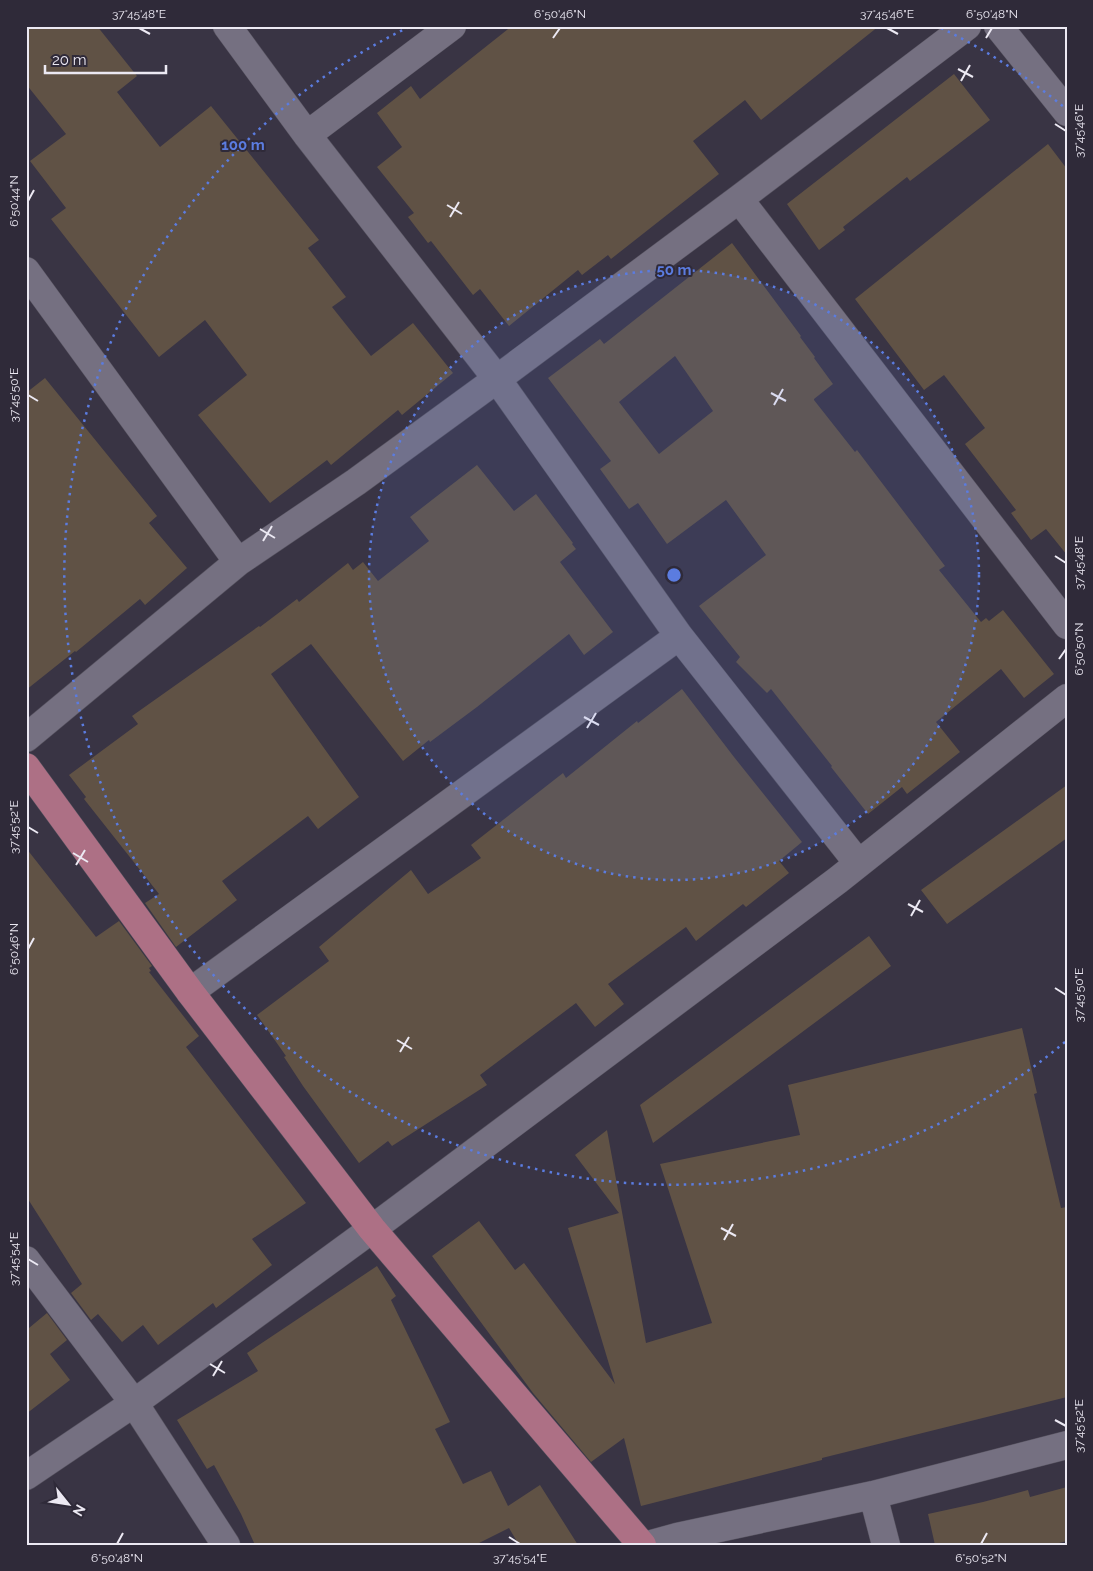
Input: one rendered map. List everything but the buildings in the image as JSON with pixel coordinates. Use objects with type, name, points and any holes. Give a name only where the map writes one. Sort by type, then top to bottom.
[{"type":"main road","points":[[26,766],[190,992],[372,1230],[642,1545]]},
{"type":"street","points":[[226,26],[307,135],[497,379],[679,636],[858,863]]},
{"type":"street","points":[[307,135],[452,26]]},
{"type":"street","points":[[26,738],[238,562],[356,482],[497,379],[967,26]]},
{"type":"street","points":[[998,26],[1067,112]]},
{"type":"street","points":[[739,199],[1067,625]]},
{"type":"street","points":[[26,271],[238,562]]},
{"type":"street","points":[[190,992],[679,636]]},
{"type":"street","points":[[26,1476],[134,1402],[372,1230],[822,892],[1067,698]]},
{"type":"street","points":[[26,1260],[134,1402],[226,1545]]},
{"type":"street","points":[[648,1545],[677,1537],[873,1495],[1067,1445]]},
{"type":"street","points":[[873,1495],[886,1545]]}]
